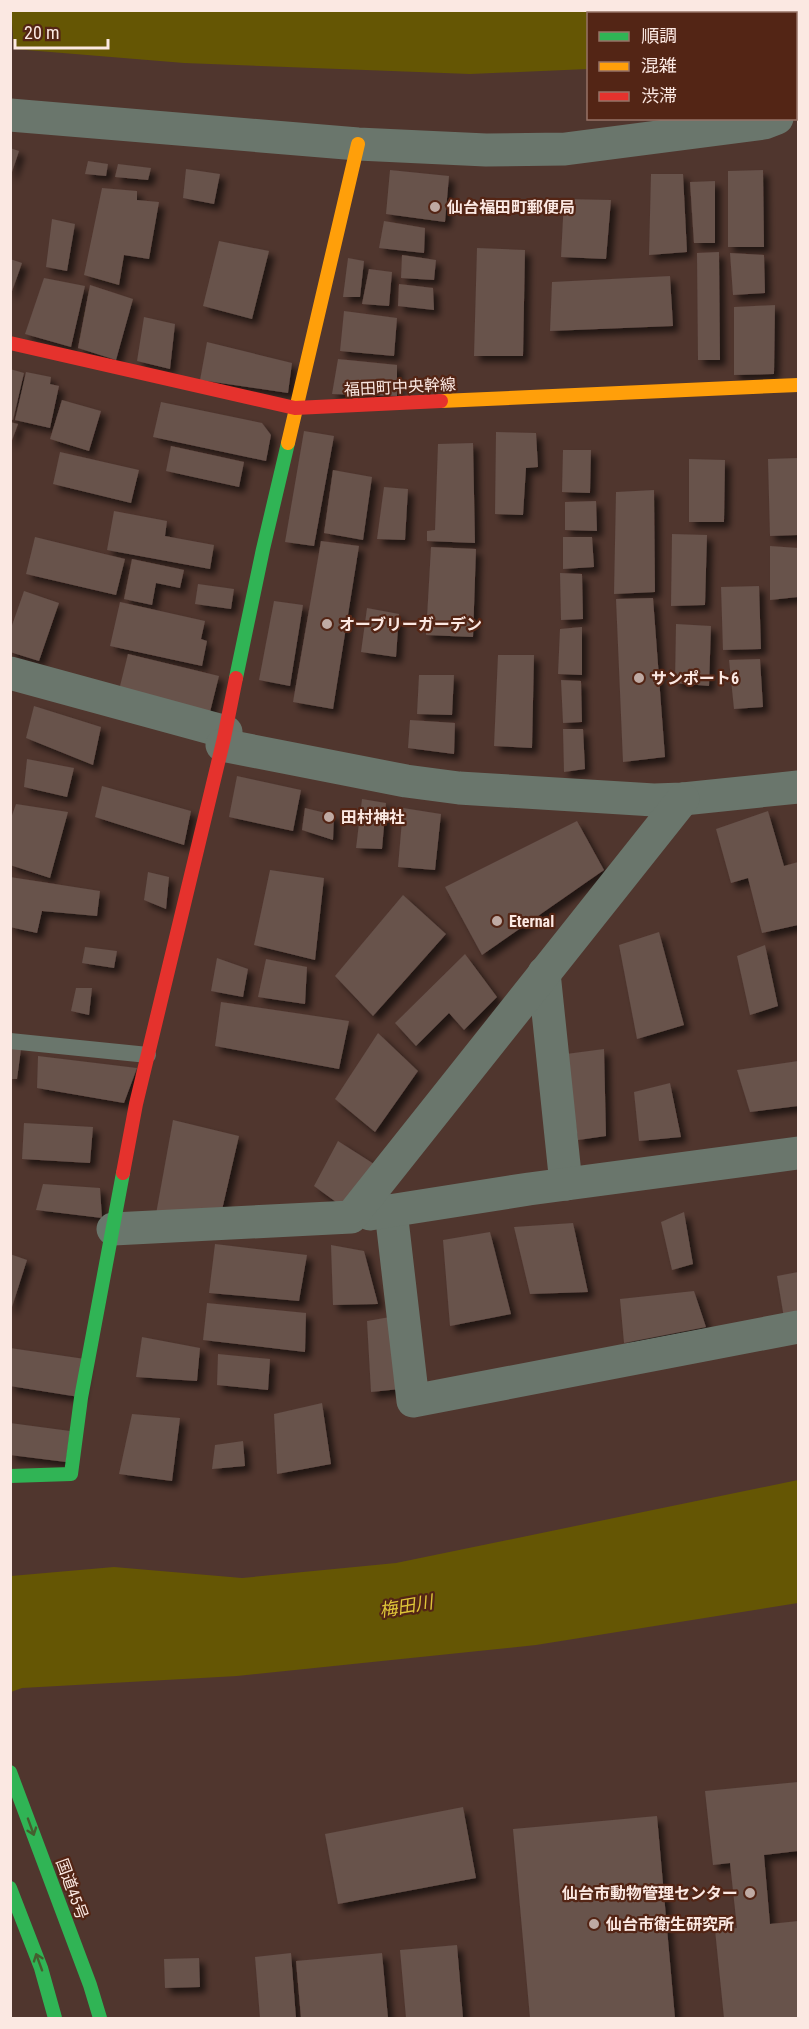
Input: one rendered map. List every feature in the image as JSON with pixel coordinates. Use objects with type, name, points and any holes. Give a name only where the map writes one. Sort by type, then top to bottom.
[{"type":"main road","points":[[10,1476],[71,1474],[81,1398],[136,1104],[224,739],[263,549],[358,144]]},
{"type":"main road","name":"福田町中央幹線","points":[[10,343],[295,408],[798,385]]},
{"type":"main road","name":"国道45号","points":[[10,1772],[90,1985],[100,2019]]},
{"type":"main road","points":[[10,1888],[41,1968],[56,2019]]},
{"type":"street","points":[[10,116],[358,144],[486,150],[565,149],[764,123],[772,120]]},
{"type":"street","points":[[10,673],[224,739],[406,781],[459,788],[654,800],[798,787]]},
{"type":"street","points":[[351,1217],[683,799]]},
{"type":"street","points":[[544,973],[566,1184]]},
{"type":"street","points":[[113,1229],[351,1217],[566,1184],[798,1154]]},
{"type":"street","points":[[391,1210],[413,1401],[798,1327]]},
{"type":"lane","points":[[10,1041],[148,1055]]},
{"type":"water","points":[[11,10],[798,10],[798,29],[797,12],[587,12],[587,69],[470,74],[184,63],[14,49]]},
{"type":"water","name":"梅田川","points":[[798,1480],[798,1603],[536,1645],[237,1676],[22,1688],[11,1692],[11,1576],[114,1567],[242,1578],[396,1563]]},
{"type":"building","points":[[10,148],[19,151],[11,175],[10,175]]},
{"type":"building","points":[[88,161],[108,164],[106,176],[85,174]]},
{"type":"building","points":[[118,164],[151,168],[148,180],[115,177]]},
{"type":"building","points":[[186,169],[220,174],[214,204],[183,198]]},
{"type":"building","points":[[390,170],[449,176],[445,222],[386,214]]},
{"type":"building","points":[[763,170],[764,247],[728,247],[728,171]]},
{"type":"building","points":[[651,174],[683,174],[687,252],[649,255]]},
{"type":"building","points":[[715,181],[715,243],[694,243],[690,182]]},
{"type":"building","points":[[102,188],[137,191],[137,200],[159,202],[149,259],[124,255],[119,285],[84,275]]},
{"type":"building","points":[[564,199],[611,200],[606,259],[561,257]]},
{"type":"building","points":[[52,219],[75,224],[67,271],[46,267]]},
{"type":"building","points":[[384,221],[425,228],[424,253],[379,248]]},
{"type":"building","points":[[219,241],[269,251],[252,319],[203,306]]},
{"type":"building","points":[[477,248],[525,250],[523,356],[474,356]]},
{"type":"building","points":[[719,252],[720,360],[698,360],[697,253]]},
{"type":"building","points":[[730,253],[764,255],[765,293],[733,295]]},
{"type":"building","points":[[402,255],[436,260],[434,280],[401,278]]},
{"type":"building","points":[[348,258],[364,261],[360,297],[343,297]]},
{"type":"building","points":[[10,259],[22,263],[11,294],[10,294]]},
{"type":"building","points":[[369,269],[392,272],[389,306],[362,304]]},
{"type":"building","points":[[670,276],[673,326],[550,331],[552,282]]},
{"type":"building","points":[[44,278],[85,286],[71,347],[25,334]]},
{"type":"building","points":[[399,284],[433,288],[434,310],[398,306]]},
{"type":"building","points":[[90,285],[133,299],[116,360],[78,348]]},
{"type":"building","points":[[775,305],[774,374],[734,375],[734,307]]},
{"type":"building","points":[[344,311],[397,318],[394,356],[340,351]]},
{"type":"building","points":[[144,317],[175,324],[170,369],[137,361]]},
{"type":"building","points":[[207,342],[292,363],[288,393],[200,380]]},
{"type":"building","points":[[338,359],[397,365],[397,396],[332,394]]},
{"type":"building","points":[[10,369],[24,373],[13,420],[10,419]]},
{"type":"building","points":[[26,372],[51,377],[50,384],[59,386],[50,428],[15,420]]},
{"type":"building","points":[[62,400],[101,411],[89,451],[50,439]]},
{"type":"building","points":[[161,402],[262,423],[271,435],[266,461],[153,437]]},
{"type":"building","points":[[10,422],[18,424],[11,443],[10,443]]},
{"type":"building","points":[[304,431],[334,436],[314,546],[285,542]]},
{"type":"building","points":[[496,432],[536,433],[538,467],[526,468],[523,515],[495,514]]},
{"type":"building","points":[[473,443],[475,543],[427,541],[427,531],[435,530],[438,444]]},
{"type":"building","points":[[171,446],[244,462],[239,487],[166,471]]},
{"type":"building","points":[[563,450],[591,450],[590,493],[562,492]]},
{"type":"building","points":[[60,452],[139,470],[131,503],[53,484]]},
{"type":"building","points":[[798,458],[798,535],[770,536],[768,459]]},
{"type":"building","points":[[689,459],[725,460],[724,522],[689,522]]},
{"type":"building","points":[[333,470],[372,477],[363,540],[324,533]]},
{"type":"building","points":[[384,487],[408,489],[405,540],[377,539]]},
{"type":"building","points":[[654,490],[655,592],[614,594],[616,492]]},
{"type":"building","points":[[596,501],[597,531],[565,530],[565,502]]},
{"type":"building","points":[[114,511],[167,521],[165,536],[214,545],[210,569],[107,550]]},
{"type":"building","points":[[672,534],[707,535],[705,605],[671,606]]},
{"type":"building","points":[[35,537],[125,559],[116,595],[26,574]]},
{"type":"building","points":[[563,537],[592,537],[594,567],[563,569]]},
{"type":"building","name":"オーブリーガーデン","points":[[321,541],[359,546],[333,709],[293,702]]},
{"type":"building","points":[[770,546],[798,548],[798,597],[770,600]]},
{"type":"building","points":[[431,547],[476,549],[473,637],[426,635]]},
{"type":"building","points":[[132,559],[184,570],[180,588],[156,583],[152,605],[124,599]]},
{"type":"building","points":[[560,573],[582,574],[583,619],[561,620]]},
{"type":"building","points":[[198,584],[234,589],[231,609],[195,604]]},
{"type":"building","points":[[759,586],[761,649],[723,650],[721,587]]},
{"type":"building","points":[[24,591],[59,603],[39,661],[10,652],[10,631]]},
{"type":"building","name":"サンポート6","points":[[653,598],[665,757],[623,762],[616,599]]},
{"type":"building","points":[[274,601],[303,605],[290,686],[259,680]]},
{"type":"building","points":[[120,602],[205,621],[201,639],[207,641],[202,666],[110,646]]},
{"type":"building","points":[[367,608],[399,614],[396,657],[361,652]]},
{"type":"building","points":[[676,624],[711,626],[709,686],[675,683]]},
{"type":"building","points":[[582,627],[582,675],[558,674],[560,629]]},
{"type":"building","points":[[128,654],[219,676],[209,716],[118,694]]},
{"type":"building","points":[[498,655],[534,655],[532,748],[494,746]]},
{"type":"building","points":[[760,659],[763,707],[734,709],[729,660]]},
{"type":"building","points":[[419,675],[454,675],[452,715],[417,714]]},
{"type":"building","points":[[561,680],[581,681],[582,722],[563,723]]},
{"type":"building","points":[[34,706],[101,727],[93,765],[26,738]]},
{"type":"building","points":[[410,720],[455,723],[454,754],[408,748]]},
{"type":"building","points":[[563,729],[583,729],[585,769],[564,772]]},
{"type":"building","points":[[27,759],[74,768],[67,797],[24,787]]},
{"type":"building","points":[[237,776],[301,790],[293,831],[229,817]]},
{"type":"building","points":[[102,786],[191,811],[184,845],[95,817]]},
{"type":"building","points":[[362,799],[386,803],[382,849],[356,848]]},
{"type":"building","points":[[16,804],[68,812],[50,878],[10,865],[10,821]]},
{"type":"building","points":[[305,808],[334,815],[333,840],[302,830]]},
{"type":"building","points":[[403,808],[441,814],[435,870],[398,867]]},
{"type":"building","points":[[768,811],[784,866],[798,862],[798,925],[762,933],[748,878],[731,883],[716,829]]},
{"type":"building","name":"Eternal","points":[[577,821],[604,870],[482,955],[445,887]]},
{"type":"building","points":[[270,870],[324,878],[315,960],[254,945]]},
{"type":"building","points":[[148,872],[169,877],[166,909],[144,900]]},
{"type":"building","points":[[10,877],[100,891],[97,916],[42,911],[37,933],[10,927]]},
{"type":"building","points":[[403,895],[446,934],[373,1016],[335,976]]},
{"type":"building","points":[[659,932],[684,1025],[637,1039],[619,945]]},
{"type":"building","points":[[765,945],[778,1006],[750,1015],[737,956]]},
{"type":"building","points":[[85,947],[117,951],[114,968],[82,963]]},
{"type":"building","points":[[465,954],[497,997],[464,1030],[449,1013],[416,1046],[395,1023]]},
{"type":"building","points":[[217,958],[248,969],[243,997],[211,991]]},
{"type":"building","points":[[266,959],[307,967],[305,1004],[258,997]]},
{"type":"building","points":[[76,988],[92,988],[89,1015],[71,1011]]},
{"type":"building","points":[[221,1002],[349,1021],[339,1069],[215,1046]]},
{"type":"building","points":[[378,1033],[418,1071],[375,1132],[335,1099]]},
{"type":"building","points":[[10,1048],[21,1049],[17,1079],[10,1079]]},
{"type":"building","points":[[604,1049],[606,1136],[578,1140],[566,1054]]},
{"type":"building","points":[[38,1056],[137,1068],[124,1103],[37,1088]]},
{"type":"building","points":[[798,1061],[798,1106],[750,1112],[737,1070]]},
{"type":"building","points":[[670,1083],[681,1137],[639,1141],[634,1092]]},
{"type":"building","points":[[173,1120],[239,1136],[222,1210],[156,1214]]},
{"type":"building","points":[[24,1123],[93,1127],[90,1163],[22,1159]]},
{"type":"building","points":[[338,1141],[374,1164],[340,1205],[314,1186]]},
{"type":"building","points":[[43,1184],[100,1188],[102,1218],[36,1210]]},
{"type":"building","points":[[684,1212],[693,1264],[672,1270],[661,1222]]},
{"type":"building","points":[[573,1223],[588,1292],[530,1294],[514,1227]]},
{"type":"building","points":[[490,1232],[511,1314],[450,1326],[443,1240]]},
{"type":"building","points":[[215,1244],[307,1255],[299,1301],[209,1293]]},
{"type":"building","points":[[331,1245],[364,1251],[378,1304],[333,1305]]},
{"type":"building","points":[[10,1254],[27,1260],[11,1310],[10,1310]]},
{"type":"building","points":[[798,1272],[798,1327],[786,1330],[777,1276]]},
{"type":"building","points":[[694,1291],[706,1327],[624,1343],[620,1299]]},
{"type":"building","points":[[207,1303],[306,1313],[305,1352],[203,1340]]},
{"type":"building","points":[[390,1317],[400,1389],[371,1392],[367,1321]]},
{"type":"building","points":[[142,1337],[200,1348],[197,1381],[136,1377]]},
{"type":"building","points":[[10,1348],[85,1359],[79,1397],[10,1386]]},
{"type":"building","points":[[218,1354],[270,1359],[268,1390],[217,1385]]},
{"type":"building","points":[[322,1403],[331,1464],[277,1474],[274,1414]]},
{"type":"building","points":[[132,1414],[180,1418],[172,1481],[119,1474]]},
{"type":"building","points":[[10,1423],[70,1431],[66,1462],[10,1455]]},
{"type":"building","points":[[243,1441],[245,1466],[212,1469],[215,1445]]},
{"type":"building","name":"仙台市動物管理センター","points":[[798,1782],[798,1851],[764,1855],[770,1924],[798,1921],[798,2018],[724,2018],[715,1930],[737,1928],[730,1863],[713,1865],[705,1791]]},
{"type":"building","points":[[463,1807],[476,1878],[338,1904],[325,1834]]},
{"type":"building","name":"仙台市衛生研究所","points":[[657,1816],[675,2018],[530,2018],[513,1829]]},
{"type":"building","points":[[457,1945],[463,2018],[406,2018],[400,1950]]},
{"type":"building","points":[[291,1953],[296,2018],[260,2018],[255,1957]]},
{"type":"building","points":[[382,1953],[388,2018],[301,2018],[296,1961]]},
{"type":"building","points":[[199,1958],[200,1987],[165,1988],[164,1959]]},
{"type":"traffic: fast","points":[[236,678],[288,443]]},
{"type":"traffic: fast","points":[[10,1476],[71,1474],[81,1398],[123,1173]]},
{"type":"traffic: fast","points":[[10,1772],[90,1985],[100,2018]]},
{"type":"traffic: fast","points":[[10,1888],[41,1968],[55,2018]]},
{"type":"traffic: slow","points":[[288,443],[358,144]]},
{"type":"traffic: slow","points":[[441,401],[798,385]]},
{"type":"traffic: jam","points":[[10,343],[295,408],[441,401]]},
{"type":"traffic: jam","points":[[123,1173],[136,1104],[224,738],[236,678]]},
{"type":"place","name":"仙台福田町郵便局","points":[[435,207]]},
{"type":"place","name":"オーブリーガーデン","points":[[327,624]]},
{"type":"place","name":"サンポート6","points":[[639,678]]},
{"type":"place","name":"田村神社","points":[[329,817]]},
{"type":"place","name":"Eternal","points":[[497,921]]},
{"type":"place","name":"仙台市動物管理センター","points":[[750,1893]]},
{"type":"place","name":"仙台市衛生研究所","points":[[594,1924]]}]
